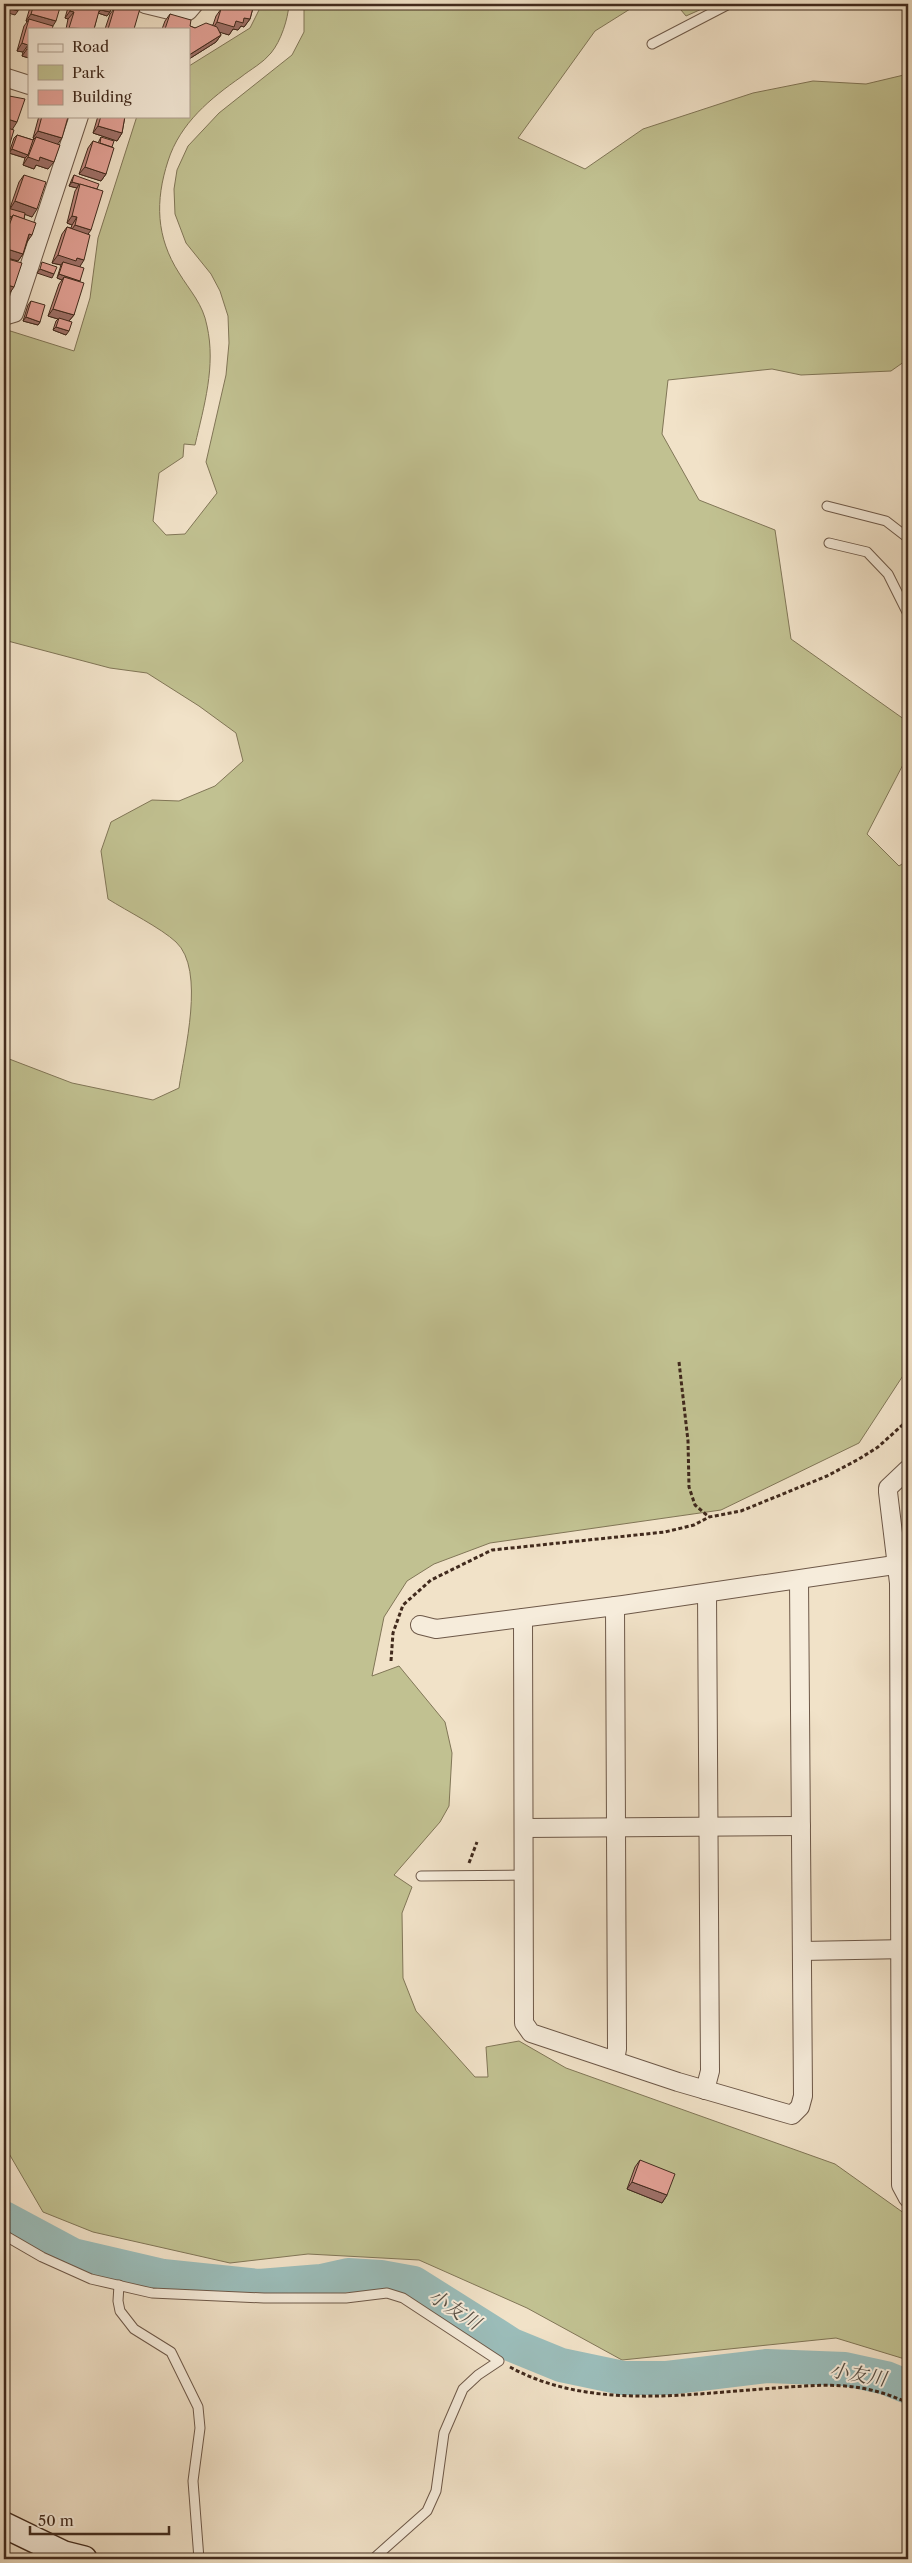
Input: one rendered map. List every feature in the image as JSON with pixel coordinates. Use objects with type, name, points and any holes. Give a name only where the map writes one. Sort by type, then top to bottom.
[{"type":"main road","points":[[4,2525],[64,2554],[84,2559]]},
{"type":"street","points":[[145,4],[182,13],[188,11],[194,4]]},
{"type":"street","points":[[4,77],[28,86]]},
{"type":"street","points":[[4,316],[14,313],[78,118]]},
{"type":"street","points":[[908,1468],[888,1488],[903,1564],[905,2143],[902,2184],[908,2198]]},
{"type":"street","points":[[420,1625],[436,1629],[615,1606],[903,1564]]},
{"type":"street","points":[[523,1618],[524,2023],[531,2033],[706,2090],[792,2115],[800,2107],[803,2096],[799,1580]]},
{"type":"street","points":[[706,2090],[710,2071],[707,1593]]},
{"type":"street","points":[[615,1606],[617,2049],[615,2060]]},
{"type":"street","points":[[525,1828],[801,1826]]},
{"type":"street","points":[[802,1951],[904,1949]]},
{"type":"lane","points":[[652,44],[729,4]]},
{"type":"lane","points":[[827,506],[867,514],[886,521],[908,538]]},
{"type":"lane","points":[[829,543],[867,552],[888,574],[908,614]]},
{"type":"lane","points":[[421,1876],[525,1875]]},
{"type":"lane","points":[[4,2235],[42,2257],[91,2278],[152,2293],[264,2298],[346,2298],[387,2293],[403,2298],[499,2362],[478,2375],[463,2389],[444,2433],[436,2491],[427,2511],[373,2559]]},
{"type":"lane","points":[[119,2286],[120,2311],[134,2329],[171,2352],[198,2407],[200,2428],[192,2481],[199,2559]]},
{"type":"path","points":[[680,1362],[688,1441],[689,1487],[695,1505],[709,1517]]},
{"type":"path","points":[[391,1661],[393,1633],[403,1605],[431,1580],[492,1550],[665,1532],[694,1525],[709,1517],[741,1511],[827,1476],[878,1447],[908,1420]]},
{"type":"path","points":[[467,1876],[477,1842]]},
{"type":"path","points":[[499,2362],[520,2373],[570,2390],[610,2395],[694,2394],[833,2384],[876,2390],[908,2403]]},
{"type":"green space","points":[[262,4],[289,4],[286,23],[271,53],[208,103],[188,123],[173,147],[161,190],[160,218],[166,246],[171,259],[196,298],[205,318],[210,356],[208,386],[195,445],[184,444],[183,457],[159,473],[153,521],[166,535],[185,534],[217,493],[206,462],[226,375],[229,343],[228,316],[220,291],[211,274],[186,243],[175,214],[174,189],[177,170],[188,146],[219,113],[292,55],[304,32],[304,4],[638,4],[595,31],[518,138],[585,169],[643,129],[753,93],[813,81],[866,84],[908,74],[908,359],[891,371],[801,375],[772,369],[668,380],[662,434],[699,500],[775,530],[791,639],[908,722],[908,755],[867,834],[899,866],[908,860],[908,1368],[859,1443],[721,1510],[490,1543],[434,1564],[407,1581],[384,1617],[372,1676],[399,1666],[445,1722],[452,1753],[449,1806],[440,1822],[394,1875],[412,1887],[402,1913],[403,1978],[416,2011],[475,2077],[488,2077],[486,2047],[519,2041],[566,2068],[835,2164],[908,2216],[908,2360],[836,2338],[622,2360],[527,2308],[419,2260],[308,2254],[230,2263],[93,2232],[43,2212],[4,2145],[4,1057],[72,1083],[153,1100],[179,1088],[191,1012],[190,972],[185,955],[170,937],[108,899],[101,851],[111,822],[152,800],[179,801],[215,786],[243,761],[236,733],[199,706],[147,673],[110,668],[4,640],[4,329],[74,351],[90,298],[98,238],[136,118],[190,118],[190,65],[250,28]]},
{"type":"green space","points":[[676,4],[713,4],[686,16]]},
{"type":"building","points":[[4,4],[13,4],[12,7]]},
{"type":"building","points":[[13,4],[20,4],[18,11],[11,9]]},
{"type":"building","points":[[34,4],[61,4],[56,21],[31,14]]},
{"type":"building","points":[[72,4],[101,4],[94,28],[69,28],[74,12],[70,11]]},
{"type":"building","points":[[103,4],[112,4],[110,12],[101,10]]},
{"type":"building","points":[[120,4],[141,5],[134,28],[108,28],[115,6],[118,7]]},
{"type":"building","points":[[225,4],[254,4],[250,19],[244,18],[243,23],[236,21],[234,27],[217,22],[221,9],[224,9]]},
{"type":"building","points":[[4,13],[10,15],[4,35]]},
{"type":"building","points":[[170,14],[191,20],[190,26],[195,28],[206,23],[217,27],[221,35],[190,54],[190,28],[165,28]]},
{"type":"building","points":[[29,19],[53,26],[52,28],[28,28],[28,45],[22,43]]},
{"type":"building","points":[[4,95],[25,99],[17,122],[4,118]]},
{"type":"building","points":[[41,118],[68,118],[62,138],[38,131]]},
{"type":"building","points":[[100,118],[125,118],[122,133],[98,126]]},
{"type":"building","points":[[4,127],[14,130],[4,163]]},
{"type":"building","points":[[17,135],[33,140],[28,155],[12,149]]},
{"type":"building","points":[[36,137],[60,145],[54,162],[40,157],[39,161],[28,157]]},
{"type":"building","points":[[101,137],[114,141],[112,147],[100,143]]},
{"type":"building","points":[[93,141],[114,148],[106,174],[85,167]]},
{"type":"building","points":[[24,175],[46,182],[37,209],[15,201]]},
{"type":"building","points":[[74,175],[99,184],[97,189],[72,182]]},
{"type":"building","points":[[80,184],[103,191],[91,230],[75,225],[77,217],[72,216]]},
{"type":"building","points":[[4,207],[25,213],[24,219],[4,214]]},
{"type":"building","points":[[13,215],[36,223],[32,235],[29,234],[23,254],[4,248],[4,239]]},
{"type":"building","points":[[67,227],[90,235],[84,260],[77,258],[76,261],[58,255]]},
{"type":"building","points":[[4,258],[22,263],[14,287],[4,284]]},
{"type":"building","points":[[42,262],[57,267],[54,274],[40,269]]},
{"type":"building","points":[[63,262],[84,268],[80,281],[59,274]]},
{"type":"building","points":[[64,277],[84,283],[74,315],[53,309]]},
{"type":"building","points":[[31,301],[45,305],[40,322],[26,317]]},
{"type":"building","points":[[59,318],[72,322],[69,331],[56,327]]},
{"type":"building","points":[[640,2160],[675,2174],[667,2195],[632,2182]]},
{"type":"waterway","name":"小友川","points":[[4,2218],[73,2255],[163,2276],[259,2286],[321,2281],[348,2275],[381,2277],[414,2283],[512,2345],[561,2365],[623,2378],[667,2378],[767,2366],[845,2369],[886,2378],[908,2387]]}]
